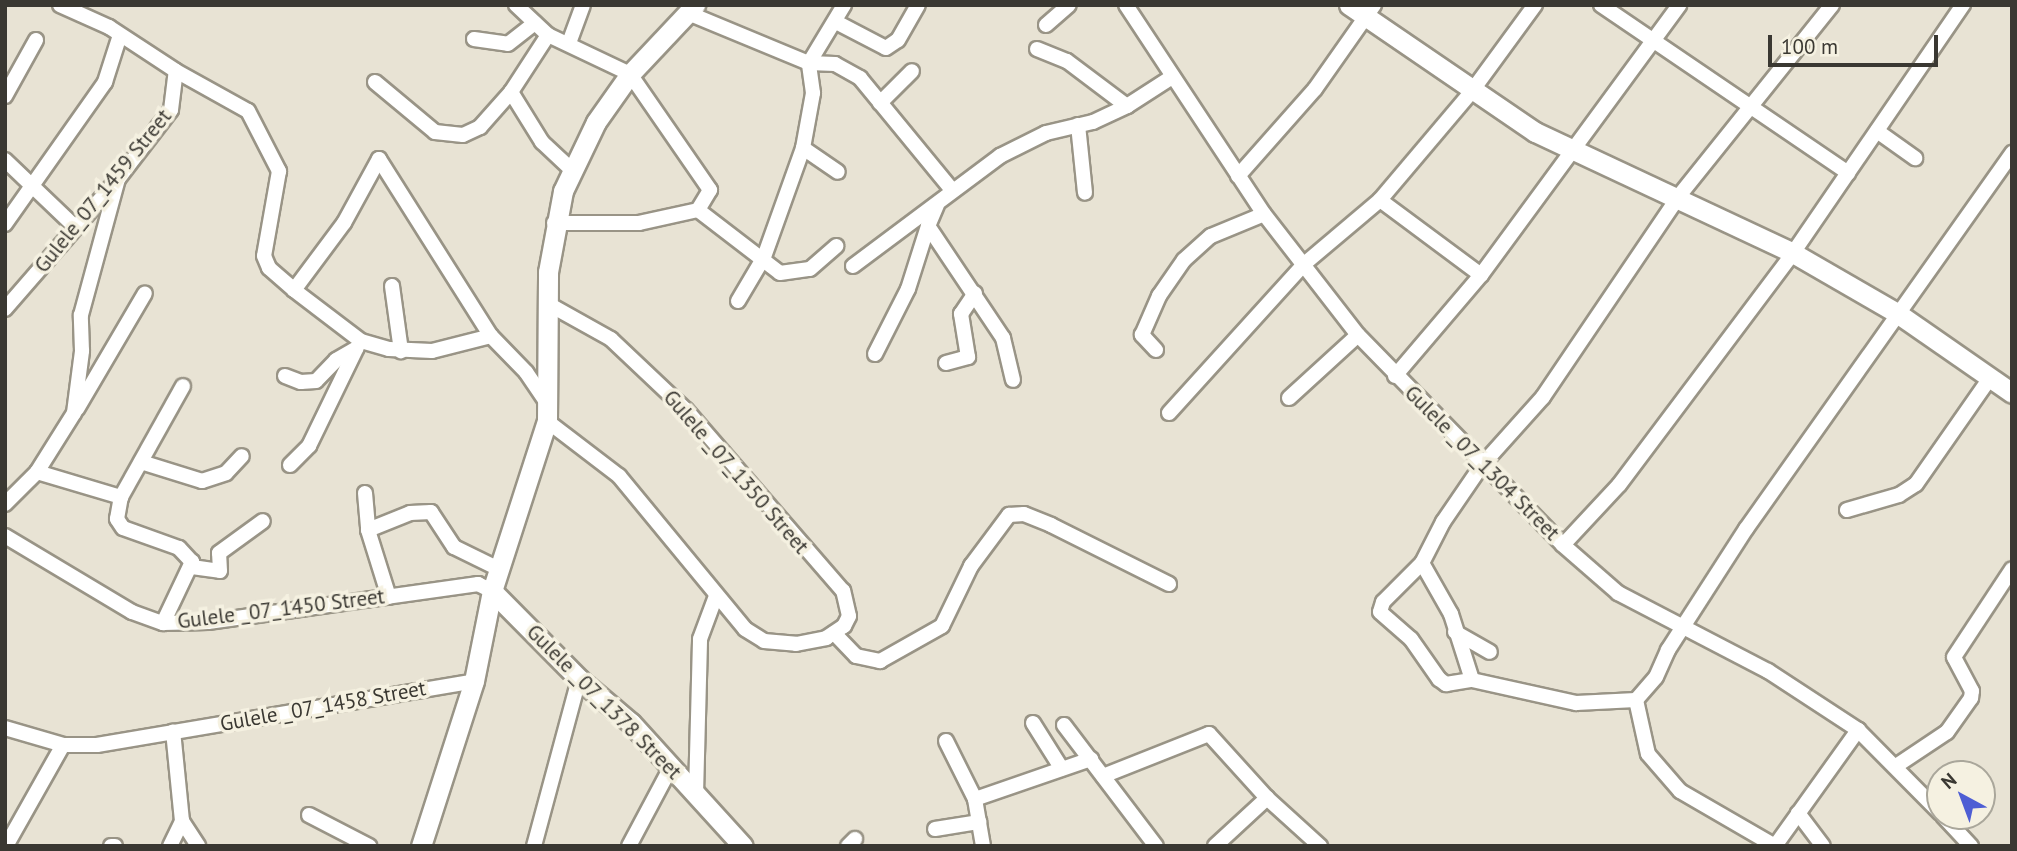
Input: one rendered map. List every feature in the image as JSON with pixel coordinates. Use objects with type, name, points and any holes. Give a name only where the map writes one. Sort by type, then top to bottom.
[{"type":"main road","points":[[422,846],[474,681],[492,591],[547,413],[550,305],[548,272],[554,223],[571,169],[588,134],[630,74],[691,9]]},
{"type":"main road","points":[[1363,9],[1472,91],[1535,132],[1679,196],[1794,253],[1897,313],[2004,383]]},
{"type":"main road","name":"Gulele _07_1378 Street","points":[[492,591],[579,679],[631,723],[743,846]]},
{"type":"street","points":[[60,5],[120,35],[176,71],[232,98],[248,111],[279,171],[280,186],[264,256],[269,268],[358,345],[401,351],[432,351],[491,336]]},
{"type":"street","points":[[516,5],[548,35],[630,74],[693,160],[710,190],[698,211],[639,223],[554,223]]},
{"type":"street","points":[[569,43],[583,5]]},
{"type":"street","points":[[738,301],[764,257],[803,148],[813,93],[809,63],[844,5]]},
{"type":"street","points":[[836,22],[886,48],[898,40],[918,5]]},
{"type":"street","points":[[1046,24],[1069,5]]},
{"type":"street","points":[[1170,413],[1303,264],[1380,201],[1472,91],[1535,5]]},
{"type":"street","points":[[1601,5],[1847,173]]},
{"type":"street","points":[[1395,376],[1480,275],[1652,38],[1679,5]]},
{"type":"street","points":[[1832,5],[1679,196],[1544,397],[1482,465],[1443,522],[1422,563],[1382,602],[1380,612],[1411,639],[1438,679],[1446,684],[1472,680],[1576,703],[1636,700],[1656,677],[1746,529],[2012,153]]},
{"type":"street","points":[[1563,545],[1619,485],[1794,253],[1963,5]]},
{"type":"street","name":"Gulele _07_1304 Street","points":[[1133,8],[1172,77],[1238,176],[1303,264],[1358,335],[1482,465],[1563,545],[1618,593],[1768,671],[1858,730],[1926,797]]},
{"type":"street","points":[[691,9],[809,63],[835,64],[860,78],[952,190]]},
{"type":"street","points":[[1238,176],[1315,89],[1363,9]]},
{"type":"street","points":[[474,39],[508,44],[535,23]]},
{"type":"street","points":[[5,224],[105,82],[120,35]]},
{"type":"street","points":[[374,82],[435,132],[463,135],[480,127],[511,92],[548,35]]},
{"type":"street","points":[[5,96],[36,40]]},
{"type":"street","points":[[1037,49],[1067,61],[1127,107]]},
{"type":"street","name":"Gulele_07_1459 Street","points":[[7,302],[118,179],[171,110],[176,71]]},
{"type":"street","points":[[880,103],[912,71]]},
{"type":"street","points":[[853,266],[937,205],[952,190],[1032,139],[1127,107],[1172,77]]},
{"type":"street","points":[[511,92],[542,142],[571,169]]},
{"type":"street","points":[[1078,125],[1085,193]]},
{"type":"street","points":[[1877,131],[1915,158]]},
{"type":"street","points":[[803,148],[838,172]]},
{"type":"street","points":[[294,290],[344,223],[379,159],[491,336],[526,372],[547,413],[620,476],[716,596],[745,629],[764,641],[796,644],[834,633],[856,656],[880,661],[942,626],[971,566],[1009,515],[1024,514],[1051,525],[1169,584]]},
{"type":"street","points":[[5,160],[34,184],[75,227]]},
{"type":"street","points":[[74,413],[82,351],[81,315],[118,179]]},
{"type":"street","points":[[1380,201],[1480,275]]},
{"type":"street","points":[[875,354],[908,289],[937,205]]},
{"type":"street","points":[[698,211],[764,257],[780,273],[810,269],[836,246]]},
{"type":"street","points":[[1156,350],[1142,335],[1159,296],[1184,260],[1211,236],[1265,214]]},
{"type":"street","points":[[928,226],[1003,338],[1013,380]]},
{"type":"street","points":[[392,286],[401,351]]},
{"type":"street","points":[[5,504],[37,472],[145,293]]},
{"type":"street","points":[[946,363],[968,357],[961,314],[975,293]]},
{"type":"street","name":"Gulele _07_1350 Street","points":[[550,305],[611,339],[686,410],[730,459],[843,591],[849,616],[834,633]]},
{"type":"street","points":[[1289,398],[1358,335]]},
{"type":"street","points":[[285,376],[301,382],[316,381],[336,360],[358,345]]},
{"type":"street","points":[[290,465],[309,446],[358,345]]},
{"type":"street","points":[[1847,510],[1899,495],[1916,484],[2004,383]]},
{"type":"street","points":[[183,387],[121,497],[118,523],[179,548],[192,567],[220,571],[219,552],[263,521]]},
{"type":"street","points":[[141,462],[202,481],[226,473],[242,456]]},
{"type":"street","points":[[37,472],[121,497]]},
{"type":"street","points":[[365,493],[368,530],[390,597]]},
{"type":"street","points":[[368,530],[410,513],[431,512],[454,547],[499,569]]},
{"type":"street","name":"Gulele _07_1450 Street","points":[[5,536],[121,606],[163,623],[208,622],[478,583],[492,591]]},
{"type":"street","points":[[1422,563],[1438,586],[1472,680]]},
{"type":"street","points":[[163,623],[192,567]]},
{"type":"street","points":[[1896,766],[1947,732],[1971,698],[1972,691],[1954,657],[2012,569]]},
{"type":"street","points":[[696,794],[700,639],[716,596]]},
{"type":"street","points":[[1455,632],[1490,652]]},
{"type":"street","points":[[534,846],[579,679]]},
{"type":"street","name":"Gulele _07_1458 Street","points":[[5,728],[63,745],[97,745],[474,681]]},
{"type":"street","points":[[1636,700],[1648,754],[1680,791],[1775,846],[1858,730]]},
{"type":"street","points":[[1033,723],[1062,769]]},
{"type":"street","points":[[1064,725],[1156,846]]},
{"type":"street","points":[[173,731],[182,821],[198,846]]},
{"type":"street","points":[[1103,776],[1203,734],[1216,737],[1267,798],[1320,846]]},
{"type":"street","points":[[946,741],[975,799],[983,846]]},
{"type":"street","points":[[6,846],[63,745]]},
{"type":"street","points":[[975,799],[1091,759]]},
{"type":"street","points":[[630,845],[671,767]]},
{"type":"street","points":[[1215,846],[1267,798]]},
{"type":"street","points":[[1798,813],[1823,846]]},
{"type":"street","points":[[309,815],[369,846]]},
{"type":"street","points":[[170,846],[182,821]]},
{"type":"street","points":[[935,829],[979,822]]},
{"type":"street","name":"Gulele _07_1304 Street","points":[[1956,830],[1971,846]]}]
